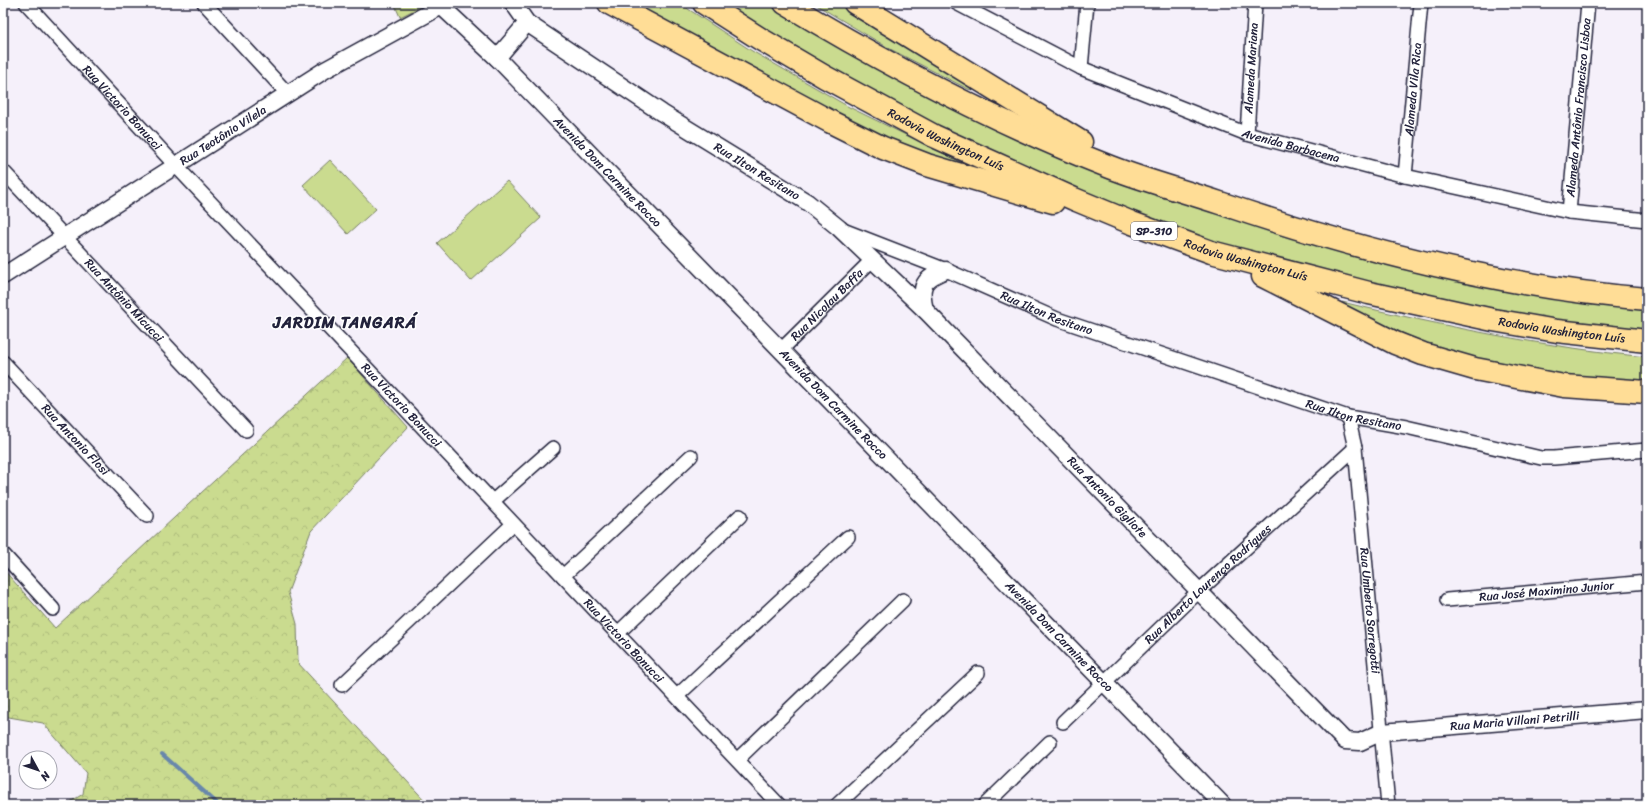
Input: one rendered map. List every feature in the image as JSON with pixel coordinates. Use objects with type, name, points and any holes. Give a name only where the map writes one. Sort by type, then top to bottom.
[{"type":"highway","points":[[609,3],[824,119],[883,148],[927,165],[1132,223]]},
{"type":"highway","name":"Rodovia Washington Luís","points":[[704,3],[762,40],[825,77],[927,133],[1074,199],[1132,223],[1211,252],[1369,293],[1493,320],[1557,331],[1647,341]]},
{"type":"highway","points":[[785,3],[906,72],[978,109],[1112,168],[1180,189],[1284,225],[1413,261],[1560,289],[1647,299]]},
{"type":"highway","points":[[855,3],[1063,132],[1180,189]]},
{"type":"highway","points":[[1211,252],[1278,283],[1395,343],[1423,354],[1475,369],[1564,386],[1647,392]]},
{"type":"street","name":"Rua Victorio Bonucci","points":[[26,3],[176,166],[779,805]]},
{"type":"street","points":[[204,3],[288,94]]},
{"type":"street","name":"Rua Ilton Resitano","points":[[512,3],[527,23],[662,112],[807,202],[839,228],[946,270],[1057,319],[1348,417],[1406,427],[1540,458],[1647,450]]},
{"type":"street","name":"Avenida Barbacena","points":[[956,3],[1081,68],[1247,134],[1405,176],[1569,212],[1647,220]]},
{"type":"street","points":[[1081,68],[1087,3]]},
{"type":"street","name":"Alameda Mariana","points":[[1247,134],[1255,3]]},
{"type":"street","name":"Alameda Vila Rica","points":[[1405,176],[1421,3]]},
{"type":"street","name":"Alameda Antônio Francisco Lisboa","points":[[1569,212],[1588,3]]},
{"type":"street","name":"Rua Teotônio Vilela","points":[[3,276],[325,70],[444,4]]},
{"type":"street","name":"Avenida Dom Carmine Rocco","points":[[444,4],[782,349],[1104,684],[1223,805]]},
{"type":"street","points":[[497,58],[527,23]]},
{"type":"street","name":"Rua Antônio Micucci","points":[[3,170],[246,430]]},
{"type":"street","name":"Rua Antonio Gigliote","points":[[839,228],[925,310],[1200,590],[1345,741],[1360,742],[1382,732]]},
{"type":"street","name":"Rua Nicolau Baffa","points":[[782,349],[872,260]]},
{"type":"street","points":[[925,310],[922,297],[923,286],[932,275],[946,270]]},
{"type":"street","name":"Rua Antonio Flosi","points":[[3,362],[147,516]]},
{"type":"street","name":"Rua Umberto Sorregotti","points":[[1348,417],[1355,448],[1388,805]]},
{"type":"street","points":[[493,501],[553,448]]},
{"type":"street","name":"Rua Alberto Lourenço Rodrigues","points":[[1063,722],[1200,590],[1355,448]]},
{"type":"street","points":[[563,576],[691,456]]},
{"type":"street","points":[[618,633],[740,516]]},
{"type":"street","points":[[342,685],[513,524]]},
{"type":"street","points":[[677,696],[848,537]]},
{"type":"street","points":[[3,554],[53,608]]},
{"type":"street","name":"Rua José Maximino Junior","points":[[1447,600],[1647,582]]},
{"type":"street","points":[[737,760],[904,600]]},
{"type":"street","points":[[837,805],[978,674]]},
{"type":"street","name":"Rua Maria Villani Petrilli","points":[[1382,732],[1647,710]]},
{"type":"street","points":[[985,805],[1050,742]]},
{"type":"green space","points":[[394,3],[428,3],[400,17]]},
{"type":"green space","points":[[624,3],[679,3],[752,51],[849,107],[987,175],[906,150]]},
{"type":"green space","points":[[717,3],[769,3],[839,45],[1122,181],[1235,220],[1301,240],[1647,307],[1647,334],[1445,303],[1206,239],[1133,214],[942,131]]},
{"type":"green space","points":[[813,3],[844,3],[991,94],[968,89],[892,50]]},
{"type":"green space","points":[[330,160],[376,209],[348,234],[303,185]]},
{"type":"green space","points":[[507,181],[541,218],[471,281],[437,243]]},
{"type":"green space","points":[[1342,302],[1532,342],[1647,357],[1647,384],[1580,380],[1465,356],[1422,342],[1342,305]]},
{"type":"green space","points":[[347,358],[408,427],[311,531],[288,592],[297,624],[298,663],[429,805],[65,805],[83,794],[86,773],[43,723],[3,716],[3,569],[55,628]]},
{"type":"waterway","points":[[162,754],[219,805]]},
{"type":"district","name":"JARDIM TANGARÁ","points":[[345,322]]}]
